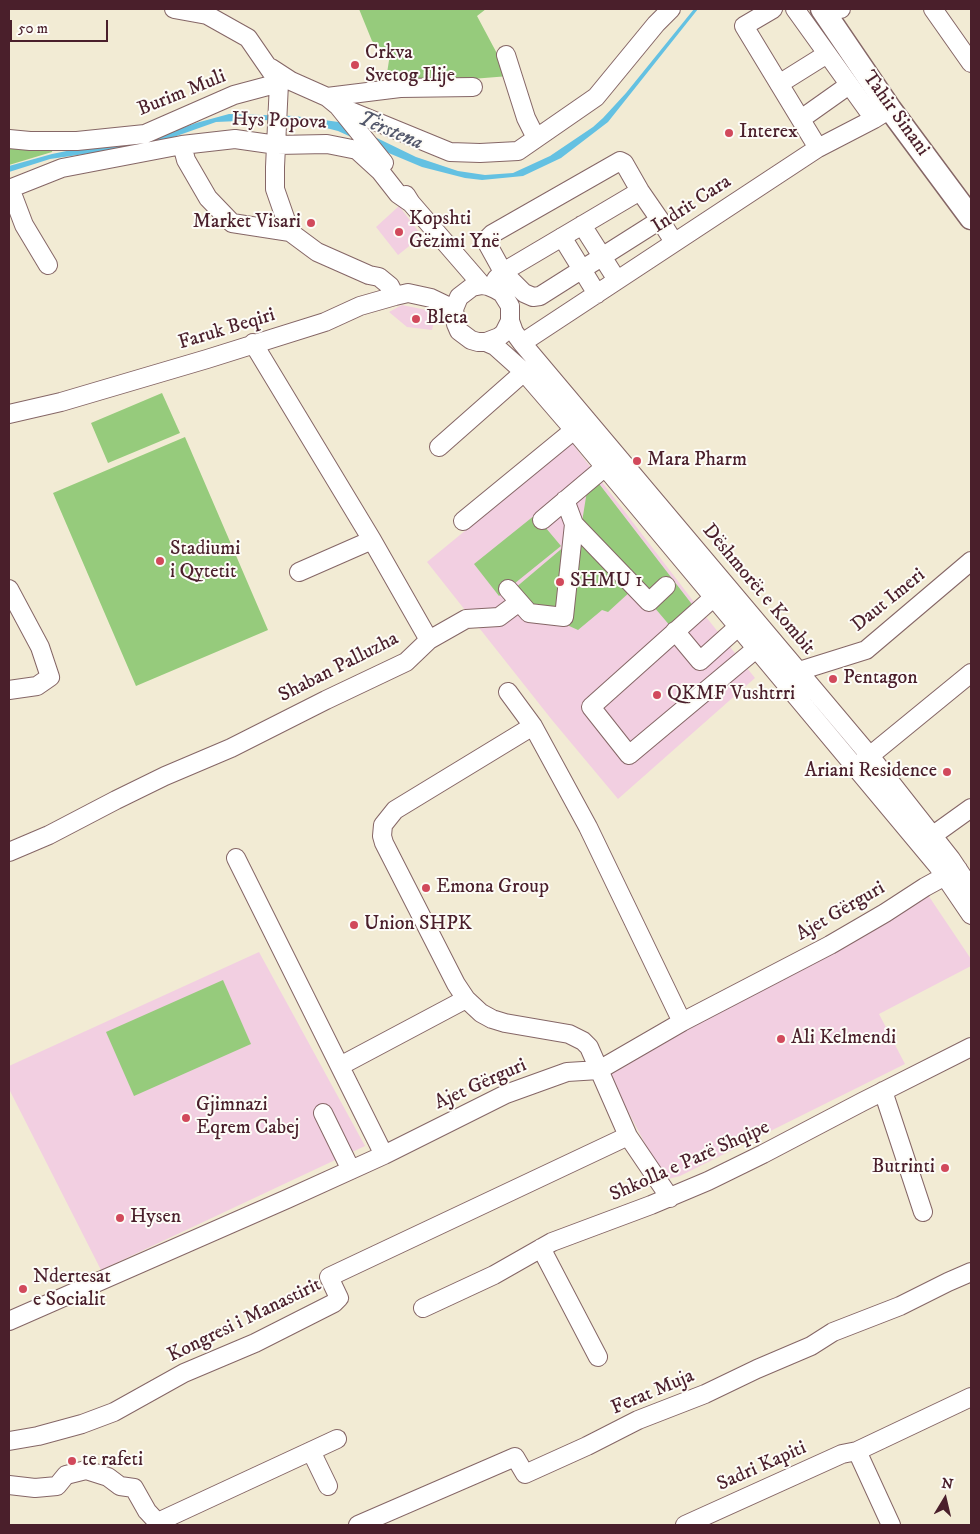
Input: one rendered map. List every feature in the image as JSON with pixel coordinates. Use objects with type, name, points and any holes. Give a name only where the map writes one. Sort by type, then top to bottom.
[{"type":"main road","name":"Tahir Sinani","points":[[822,9],[882,114],[971,218]]},
{"type":"main road","name":"Tahir Sinani","points":[[840,9],[906,106],[971,196]]},
{"type":"street","points":[[174,9],[207,12],[248,38],[266,65],[279,90],[276,189],[290,232]]},
{"type":"street","points":[[266,65],[337,106],[450,152],[480,153],[518,150],[596,97],[656,24],[671,9]]},
{"type":"street","points":[[773,9],[744,26],[818,148]]},
{"type":"street","points":[[795,9],[849,84],[882,114]]},
{"type":"street","points":[[932,9],[971,63]]},
{"type":"street","points":[[779,84],[826,54]]},
{"type":"street","points":[[506,55],[526,118],[536,138]]},
{"type":"street","points":[[801,119],[849,84]]},
{"type":"street","points":[[337,106],[400,88],[473,87]]},
{"type":"street","name":"Burim Muli","points":[[9,139],[76,141],[145,134],[234,95],[279,90]]},
{"type":"street","points":[[337,106],[390,170],[411,204],[485,286]]},
{"type":"street","name":"Indrit Cara","points":[[522,343],[818,148],[882,114]]},
{"type":"street","name":"Hys Popova","points":[[48,265],[24,225],[10,188],[62,168],[182,145],[235,140],[326,144],[357,150],[380,170],[398,194],[411,204]]},
{"type":"street","points":[[182,145],[186,160],[208,198],[232,223],[290,232],[317,252],[369,275],[379,277],[390,286],[395,296]]},
{"type":"street","points":[[660,220],[540,296],[524,293],[503,272],[488,243],[488,238],[500,229],[620,161],[624,163],[674,242]]},
{"type":"street","points":[[485,286],[503,272],[640,191]]},
{"type":"street","points":[[582,225],[617,280]]},
{"type":"street","points":[[562,237],[597,294]]},
{"type":"street","points":[[369,275],[377,285],[373,302]]},
{"type":"street","points":[[485,286],[495,289],[506,299],[510,306],[510,321],[504,333],[486,342],[471,340],[465,336],[456,324],[454,309],[456,302],[463,293],[472,287],[485,286]]},
{"type":"street","name":"Faruk Beqiri","points":[[9,414],[61,402],[207,359],[253,343],[326,322],[373,302],[395,296],[408,293],[431,298],[454,309]]},
{"type":"street","name":"Dëshmorët e Kombit","points":[[510,321],[514,332],[599,446],[694,560],[714,597],[757,648],[863,761]]},
{"type":"street","name":"Dëshmorët e Kombit","points":[[486,342],[495,346],[524,372],[574,430],[599,446],[605,467],[799,671],[863,761],[952,872],[971,889]]},
{"type":"street","name":"Shaban Palluzha","points":[[9,852],[50,835],[165,776],[231,748],[406,662],[430,640],[253,343]]},
{"type":"street","points":[[439,446],[524,372]]},
{"type":"street","points":[[463,521],[574,430]]},
{"type":"street","points":[[542,520],[605,467]]},
{"type":"street","points":[[508,589],[529,613],[564,617],[574,524],[566,500]]},
{"type":"street","points":[[574,524],[649,602],[666,586]]},
{"type":"street","points":[[299,572],[372,540]]},
{"type":"street","name":"Daut Imeri","points":[[799,671],[866,650],[971,561]]},
{"type":"street","points":[[9,590],[40,647],[50,677],[37,686],[9,690]]},
{"type":"street","points":[[714,597],[591,706],[629,755],[757,648]]},
{"type":"street","points":[[430,640],[466,619],[499,617],[519,602]]},
{"type":"street","points":[[675,631],[700,661],[739,626]]},
{"type":"street","points":[[863,761],[971,673]]},
{"type":"street","points":[[508,692],[533,726],[588,827],[682,1022]]},
{"type":"street","points":[[533,726],[395,810],[383,826],[382,836],[384,843],[456,984],[466,999],[481,1014],[492,1019],[505,1023],[562,1032],[576,1036],[589,1046],[628,1136],[670,1198]]},
{"type":"street","points":[[926,840],[971,808]]},
{"type":"street","points":[[236,858],[384,1155]]},
{"type":"street","name":"Dëshmorët e Kombit","points":[[952,872],[971,915]]},
{"type":"street","name":"Ajet Gërguri","points":[[9,1321],[384,1155],[506,1094],[567,1072],[599,1070],[682,1022],[830,945],[885,914],[952,872]]},
{"type":"street","points":[[340,1066],[466,999]]},
{"type":"street","name":"Shkolla e Parë Shqipe","points":[[423,1308],[494,1275],[552,1242],[670,1198],[763,1154],[971,1047]]},
{"type":"street","points":[[883,1091],[923,1212]]},
{"type":"street","points":[[323,1113],[351,1170]]},
{"type":"street","name":"Kongresi i Manastirit","points":[[9,1441],[38,1436],[82,1424],[114,1412],[184,1373],[255,1343],[334,1303],[339,1298],[329,1277],[628,1136]]},
{"type":"street","points":[[541,1248],[598,1357]]},
{"type":"street","name":"Ferat Muja","points":[[358,1525],[515,1457],[525,1474],[638,1420],[705,1394],[810,1346],[834,1332],[900,1306],[971,1272]]},
{"type":"street","name":"Sadri Kapiti","points":[[685,1525],[842,1454],[857,1450],[971,1397]]},
{"type":"street","points":[[9,1485],[35,1488],[57,1486],[66,1475],[86,1470],[108,1477],[120,1486],[134,1488],[148,1511],[159,1523],[337,1439]]},
{"type":"street","points":[[857,1450],[891,1525]]},
{"type":"street","points":[[311,1451],[328,1486]]},
{"type":"shaded area","name":"Kopshti Gëzimi Ynë","points":[[399,206],[422,236],[398,255],[376,227]]},
{"type":"shaded area","name":"Bleta","points":[[402,305],[436,312],[432,330],[407,327],[389,312]]},
{"type":"shaded area","name":"SHMU 1","points":[[572,443],[755,678],[618,799],[552,720],[427,562]]},
{"type":"shaded area","name":"Ali Kelmendi","points":[[928,895],[971,959],[971,966],[879,1014],[905,1064],[680,1176],[664,1180],[608,1073]]},
{"type":"shaded area","name":"Gjimnazi Eqrem Cabej","points":[[259,952],[365,1146],[101,1270],[9,1089],[9,1066]]},
{"type":"green space","points":[[359,9],[486,9],[477,16],[509,76],[385,86],[390,54],[372,41]]},
{"type":"green space","points":[[9,140],[54,142],[52,152],[9,165]]},
{"type":"green space","points":[[162,393],[180,433],[108,463],[91,423]]},
{"type":"green space","name":"Stadiumi i Qytetit","points":[[185,437],[268,630],[136,686],[53,493]]},
{"type":"green space","points":[[590,472],[694,607],[671,627],[582,522]]},
{"type":"green space","points":[[535,515],[561,546],[499,596],[474,564]]},
{"type":"green space","points":[[579,532],[632,590],[608,612],[602,610],[578,630],[567,625]]},
{"type":"green space","points":[[566,545],[560,614],[532,610],[514,589]]},
{"type":"green space","points":[[223,980],[251,1044],[134,1096],[106,1032]]},
{"type":"water","points":[[694,9],[698,9],[608,122],[561,158],[523,176],[482,180],[465,178],[422,167],[338,131],[299,121],[261,120],[216,122],[154,144],[50,159],[9,172],[9,166],[52,154],[86,147],[152,139],[196,123],[229,114],[294,116],[346,123],[416,157],[458,171],[485,175],[513,173],[550,156],[603,118],[626,93]]},
{"type":"place","name":"Crkva Svetog Ilije","points":[[355,65]]},
{"type":"place","name":"Interex","points":[[729,133]]},
{"type":"place","name":"Market Visari","points":[[311,223]]},
{"type":"place","name":"Kopshti Gëzimi Ynë","points":[[399,232]]},
{"type":"place","name":"Bleta","points":[[416,319]]},
{"type":"place","name":"Mara Pharm","points":[[637,461]]},
{"type":"place","name":"Stadiumi i Qytetit","points":[[160,561]]},
{"type":"place","name":"SHMU 1","points":[[560,582]]},
{"type":"place","name":"Pentagon","points":[[833,679]]},
{"type":"place","name":"QKMF Vushtrri","points":[[657,695]]},
{"type":"place","name":"Ariani Residence","points":[[947,772]]},
{"type":"place","name":"Emona Group","points":[[426,888]]},
{"type":"place","name":"Union SHPK","points":[[354,925]]},
{"type":"place","name":"Ali Kelmendi","points":[[781,1039]]},
{"type":"place","name":"Gjimnazi Eqrem Cabej","points":[[186,1118]]},
{"type":"place","name":"Butrinti","points":[[945,1168]]},
{"type":"place","name":"Hysen","points":[[120,1218]]},
{"type":"place","name":"Ndertesat e Socialit","points":[[23,1289]]},
{"type":"place","name":"te rafeti","points":[[72,1461]]},
{"type":"water label","name":"Tërstena","points":[[390,132]]}]
